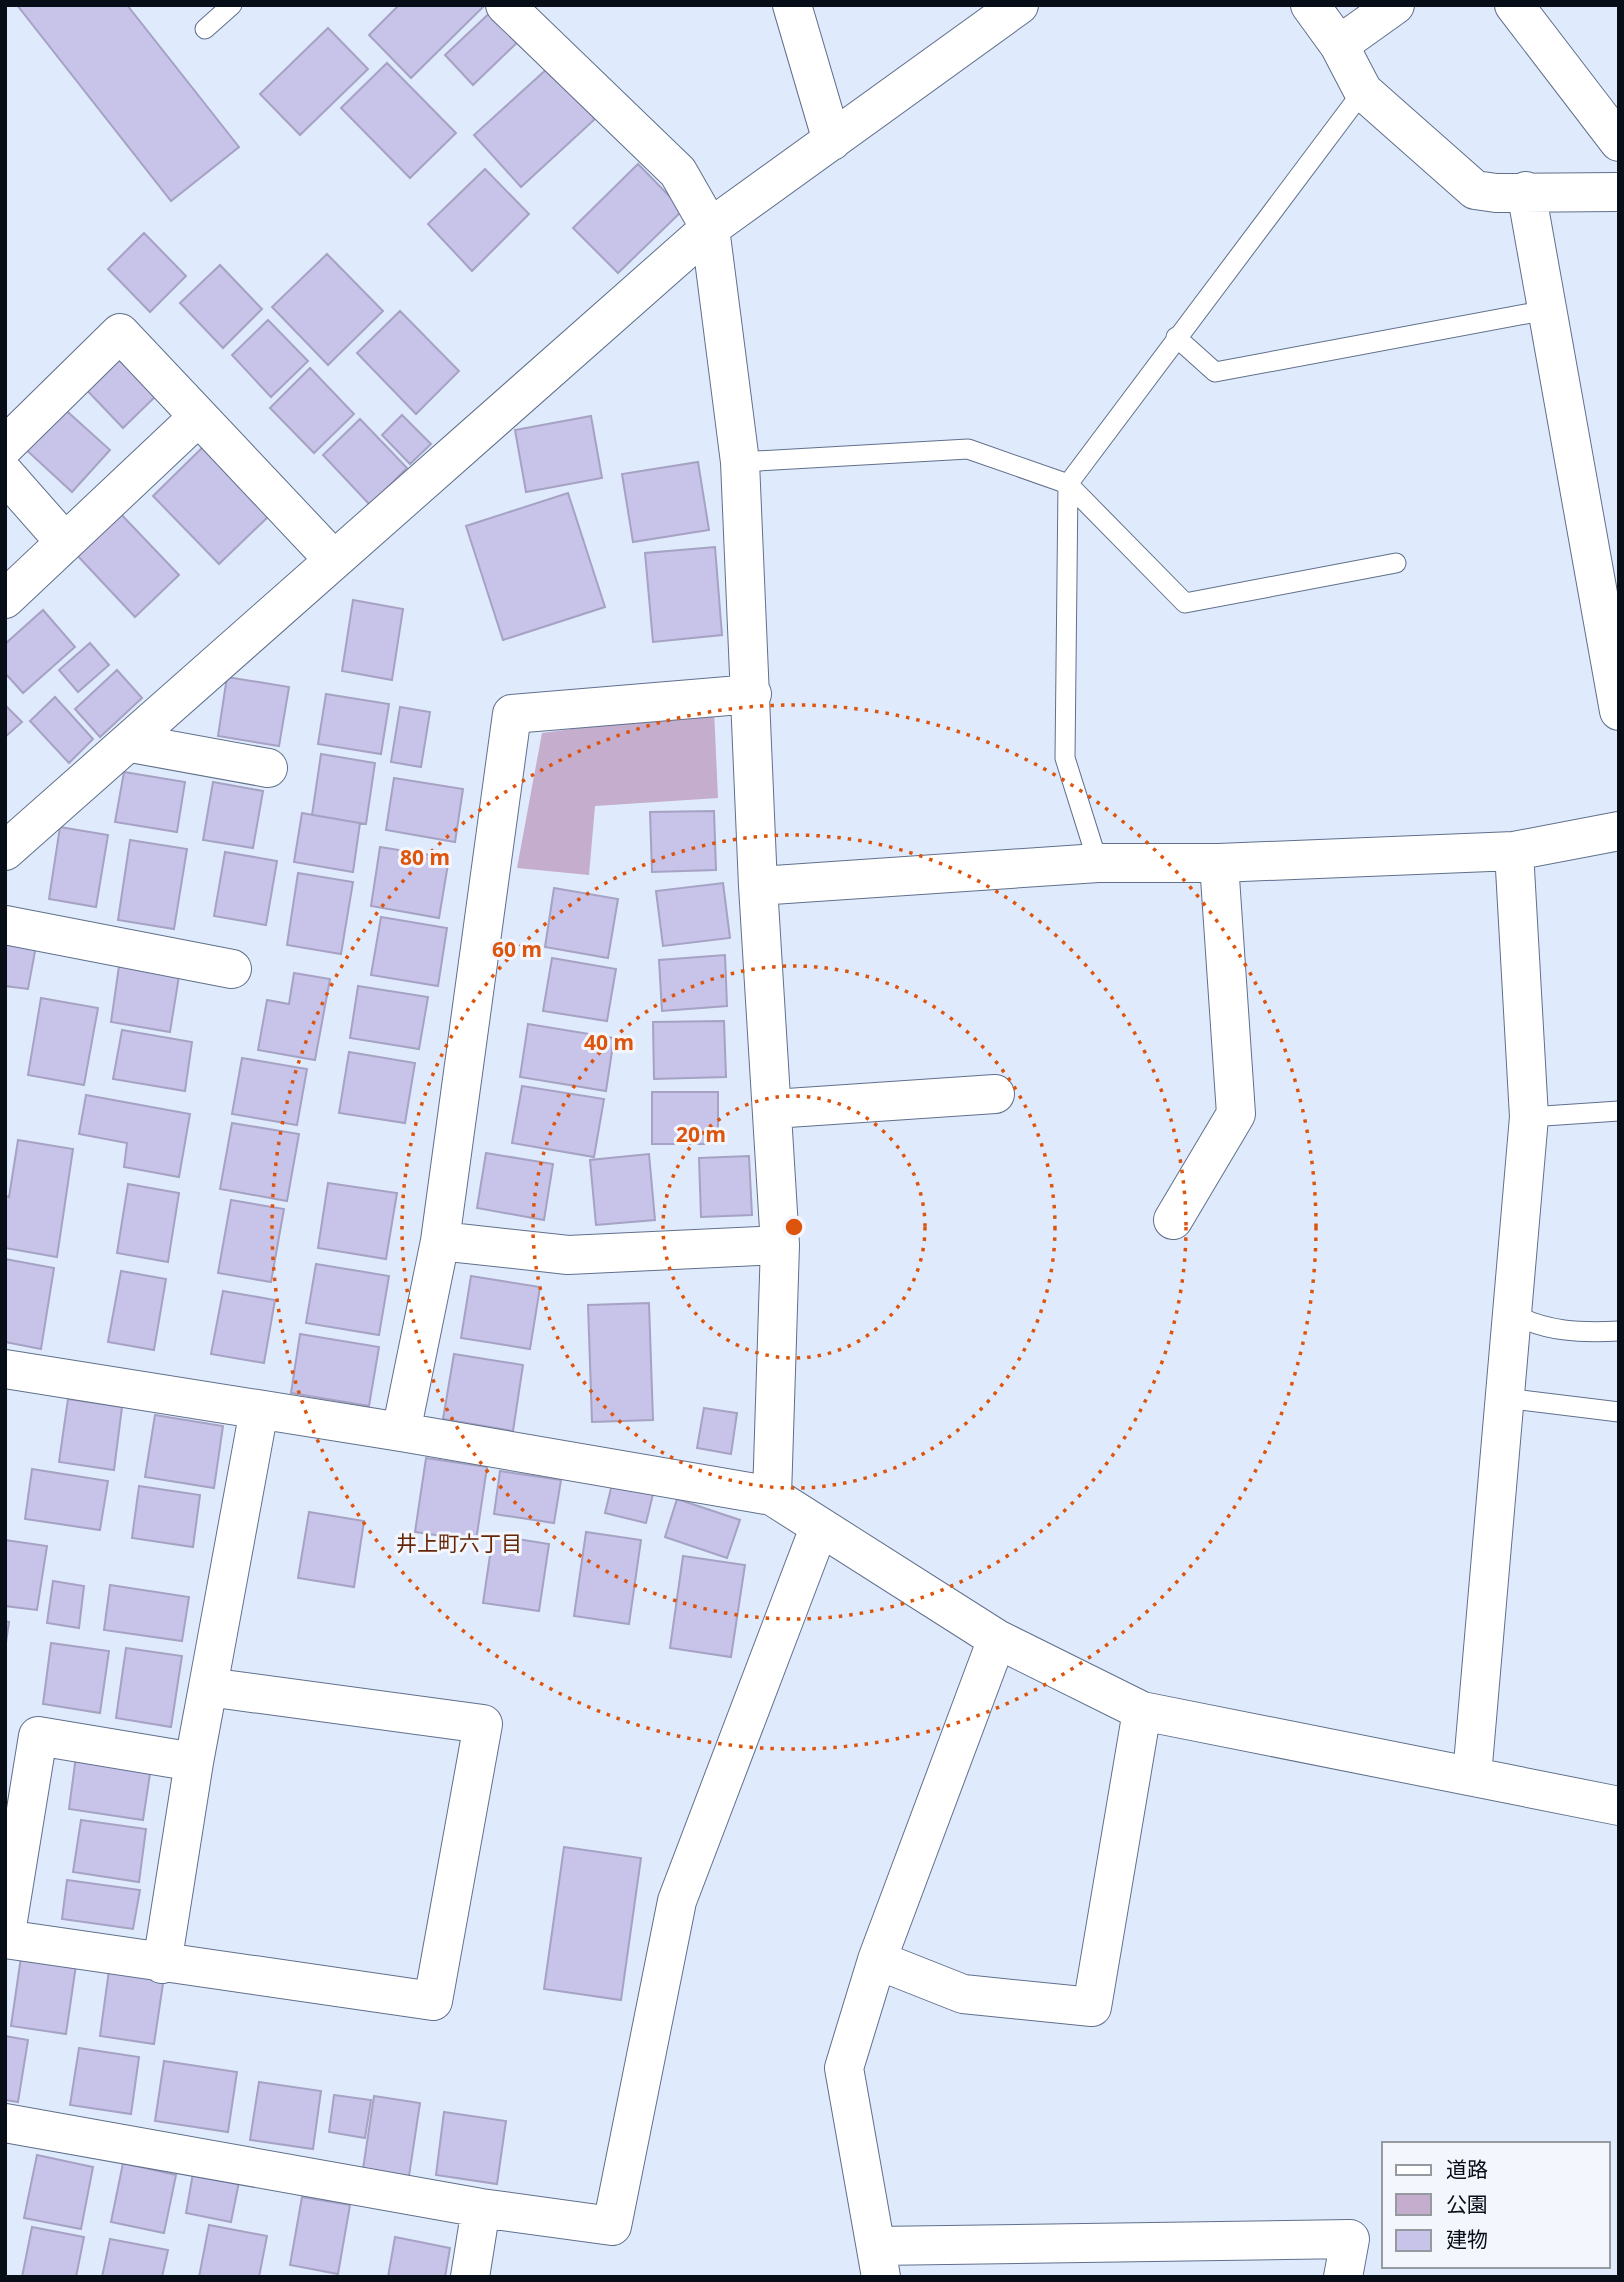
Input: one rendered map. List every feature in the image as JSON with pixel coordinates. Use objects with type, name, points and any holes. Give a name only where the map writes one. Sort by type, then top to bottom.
[{"type":"street","points":[[505,5],[678,173],[710,228],[740,462],[758,886],[780,1245],[772,1496]]},
{"type":"street","points":[[792,5],[832,141]]},
{"type":"street","points":[[5,851],[131,743],[710,228],[1019,5]]},
{"type":"street","points":[[1310,5],[1339,45],[1363,91],[1475,190],[1619,192]]},
{"type":"street","points":[[1339,45],[1395,5]]},
{"type":"street","points":[[1514,5],[1619,142]]},
{"type":"street","points":[[1526,191],[1619,711]]},
{"type":"street","points":[[5,446],[120,333],[197,418],[334,560]]},
{"type":"street","points":[[5,599],[197,418]]},
{"type":"street","points":[[5,474],[64,541]]},
{"type":"street","points":[[401,1432],[439,1241],[512,714],[751,694]]},
{"type":"street","points":[[131,743],[268,768]]},
{"type":"street","points":[[758,886],[1098,863],[1219,863],[1514,851],[1619,831]]},
{"type":"street","points":[[1472,1776],[1529,1116],[1514,851]]},
{"type":"street","points":[[1173,1220],[1236,1114],[1219,863]]},
{"type":"street","points":[[5,925],[232,969]]},
{"type":"street","points":[[773,1109],[995,1094]]},
{"type":"street","points":[[439,1241],[568,1255],[780,1245]]},
{"type":"street","points":[[5,1369],[401,1432],[772,1496],[997,1639],[1142,1711],[1619,1806]]},
{"type":"street","points":[[162,1964],[194,1762],[259,1410]]},
{"type":"street","points":[[5,2123],[481,2208],[612,2226],[677,1900],[819,1528]]},
{"type":"street","points":[[997,1639],[877,1959],[844,2068],[879,2261],[1350,2239],[1343,2277]]},
{"type":"street","points":[[194,1762],[38,1736],[5,1939],[162,1964],[433,2001],[483,1724],[208,1686]]},
{"type":"street","points":[[877,1959],[963,1994],[1093,2007],[1142,1711]]},
{"type":"street","points":[[470,2277],[481,2208]]},
{"type":"lane","points":[[205,29],[232,5]]},
{"type":"lane","points":[[1098,863],[1065,758],[1068,484],[1363,91]]},
{"type":"lane","points":[[1176,337],[1215,372],[1547,310]]},
{"type":"lane","points":[[740,462],[968,449],[1068,484],[1185,603],[1396,564]]},
{"type":"lane","points":[[1529,1116],[1619,1111]]},
{"type":"lane","points":[[1512,1313],[1535,1326],[1619,1331]]},
{"type":"lane","points":[[1505,1398],[1619,1412]]},
{"type":"green space","points":[[714,710],[718,798],[595,806],[589,875],[517,868],[542,733]]},
{"type":"building","points":[[17,5],[127,5],[239,147],[171,201]]},
{"type":"building","points":[[399,5],[484,6],[411,78],[369,35]]},
{"type":"building","points":[[496,7],[524,36],[473,85],[445,55]]},
{"type":"building","points":[[328,28],[368,69],[300,135],[260,94]]},
{"type":"building","points":[[387,63],[456,133],[410,178],[341,108]]},
{"type":"building","points":[[549,67],[595,119],[521,187],[474,135]]},
{"type":"building","points":[[638,164],[683,210],[618,273],[573,228]]},
{"type":"building","points":[[485,169],[529,214],[472,271],[428,224]]},
{"type":"building","points":[[144,233],[186,276],[150,312],[108,269]]},
{"type":"building","points":[[327,254],[383,311],[328,365],[272,307]]},
{"type":"building","points":[[220,265],[262,309],[223,348],[180,303]]},
{"type":"building","points":[[400,311],[459,371],[416,414],[357,353]]},
{"type":"building","points":[[268,320],[308,361],[271,397],[232,355]]},
{"type":"building","points":[[118,347],[161,391],[123,428],[80,383]]},
{"type":"building","points":[[310,368],[354,414],[314,453],[270,408]]},
{"type":"building","points":[[59,404],[110,450],[72,492],[21,445]]},
{"type":"building","points":[[402,415],[431,444],[410,464],[382,435]]},
{"type":"building","points":[[591,416],[602,478],[526,492],[515,430]]},
{"type":"building","points":[[360,419],[407,468],[370,505],[323,455]]},
{"type":"building","points":[[204,446],[270,515],[219,564],[153,496]]},
{"type":"building","points":[[698,462],[709,530],[633,542],[622,474]]},
{"type":"building","points":[[568,493],[605,607],[503,640],[466,526]]},
{"type":"building","points":[[117,510],[179,575],[135,617],[74,552]]},
{"type":"building","points":[[715,547],[722,635],[653,642],[645,553]]},
{"type":"building","points":[[353,600],[403,609],[392,680],[342,671]]},
{"type":"building","points":[[43,610],[75,647],[23,693],[5,673],[5,644]]},
{"type":"building","points":[[90,643],[109,665],[78,692],[59,670]]},
{"type":"building","points":[[117,670],[142,698],[100,737],[75,709]]},
{"type":"building","points":[[227,677],[289,687],[279,746],[218,736]]},
{"type":"building","points":[[326,694],[389,704],[381,754],[318,744]]},
{"type":"building","points":[[55,697],[93,739],[69,763],[30,721]]},
{"type":"building","points":[[5,705],[22,722],[5,737]]},
{"type":"building","points":[[400,707],[430,712],[421,767],[391,762]]},
{"type":"building","points":[[321,754],[375,763],[366,824],[312,815]]},
{"type":"building","points":[[124,772],[185,782],[177,832],[115,822]]},
{"type":"building","points":[[394,778],[463,789],[455,842],[386,830]]},
{"type":"building","points":[[213,782],[263,791],[253,848],[203,840]]},
{"type":"building","points":[[714,811],[716,870],[652,872],[650,812]]},
{"type":"building","points":[[302,813],[360,823],[353,872],[294,862]]},
{"type":"building","points":[[60,827],[108,835],[96,907],[49,899]]},
{"type":"building","points":[[130,840],[187,849],[174,929],[118,920]]},
{"type":"building","points":[[380,847],[449,858],[439,918],[371,906]]},
{"type":"building","points":[[225,852],[277,861],[266,925],[214,916]]},
{"type":"building","points":[[298,873],[353,882],[341,954],[287,945]]},
{"type":"building","points":[[723,883],[730,938],[663,946],[656,891]]},
{"type":"building","points":[[554,888],[618,899],[608,958],[545,947]]},
{"type":"building","points":[[381,917],[447,928],[438,986],[371,975]]},
{"type":"building","points":[[5,941],[36,946],[28,989],[5,986]]},
{"type":"building","points":[[725,955],[727,1006],[662,1011],[659,960]]},
{"type":"building","points":[[552,958],[616,969],[607,1021],[543,1011]]},
{"type":"building","points":[[119,966],[179,976],[170,1032],[111,1022]]},
{"type":"building","points":[[294,973],[330,979],[315,1060],[258,1050],[267,1000],[289,1004]]},
{"type":"building","points":[[358,986],[428,997],[419,1049],[350,1038]]},
{"type":"building","points":[[41,998],[98,1008],[84,1085],[28,1075]]},
{"type":"building","points":[[724,1021],[726,1077],[654,1079],[653,1022]]},
{"type":"building","points":[[528,1024],[614,1038],[606,1091],[520,1077]]},
{"type":"building","points":[[122,1030],[192,1042],[185,1091],[113,1079]]},
{"type":"building","points":[[349,1052],[415,1063],[405,1123],[339,1113]]},
{"type":"building","points":[[242,1058],[307,1069],[297,1125],[232,1114]]},
{"type":"building","points":[[522,1086],[604,1099],[594,1157],[512,1143]]},
{"type":"building","points":[[652,1092],[718,1092],[718,1144],[652,1144]]},
{"type":"building","points":[[86,1095],[190,1114],[179,1177],[124,1167],[127,1143],[79,1134]]},
{"type":"building","points":[[232,1123],[299,1134],[287,1201],[220,1189]]},
{"type":"building","points":[[18,1140],[73,1149],[57,1257],[5,1248],[5,1196],[9,1197]]},
{"type":"building","points":[[486,1153],[553,1164],[544,1220],[477,1208]]},
{"type":"building","points":[[649,1154],[655,1220],[596,1225],[590,1160]]},
{"type":"building","points":[[749,1156],[752,1215],[701,1217],[699,1158]]},
{"type":"building","points":[[328,1183],[397,1193],[386,1259],[318,1248]]},
{"type":"building","points":[[128,1184],[179,1193],[168,1262],[117,1253]]},
{"type":"building","points":[[231,1200],[284,1209],[271,1282],[218,1273]]},
{"type":"building","points":[[5,1259],[54,1268],[41,1349],[5,1342]]},
{"type":"building","points":[[316,1264],[389,1276],[379,1335],[306,1323]]},
{"type":"building","points":[[121,1271],[166,1279],[154,1350],[108,1342]]},
{"type":"building","points":[[471,1276],[540,1287],[530,1349],[461,1338]]},
{"type":"building","points":[[223,1291],[275,1300],[264,1363],[211,1354]]},
{"type":"building","points":[[649,1303],[653,1420],[592,1422],[588,1305]]},
{"type":"building","points":[[300,1334],[379,1347],[369,1406],[291,1393]]},
{"type":"building","points":[[454,1354],[523,1365],[513,1431],[443,1419]]},
{"type":"building","points":[[68,1399],[122,1407],[114,1470],[59,1462]]},
{"type":"building","points":[[704,1408],[737,1413],[731,1454],[697,1448]]},
{"type":"building","points":[[155,1415],[223,1426],[214,1488],[145,1477]]},
{"type":"building","points":[[426,1458],[487,1467],[476,1541],[415,1532]]},
{"type":"building","points":[[32,1469],[108,1481],[100,1530],[25,1519]]},
{"type":"building","points":[[500,1471],[561,1480],[554,1523],[494,1514]]},
{"type":"building","points":[[613,1480],[654,1490],[646,1523],[605,1513]]},
{"type":"building","points":[[139,1486],[200,1495],[193,1547],[132,1538]]},
{"type":"building","points":[[677,1499],[740,1520],[727,1558],[665,1537]]},
{"type":"building","points":[[309,1512],[364,1521],[354,1587],[298,1578]]},
{"type":"building","points":[[586,1532],[641,1540],[629,1624],[574,1616]]},
{"type":"building","points":[[493,1535],[549,1544],[539,1611],[483,1603]]},
{"type":"building","points":[[5,1540],[47,1546],[37,1610],[5,1606]]},
{"type":"building","points":[[683,1556],[745,1565],[731,1657],[670,1648]]},
{"type":"building","points":[[53,1581],[84,1586],[79,1628],[47,1623]]},
{"type":"building","points":[[110,1585],[189,1597],[182,1641],[104,1630]]},
{"type":"building","points":[[5,1621],[9,1622],[5,1649]]},
{"type":"building","points":[[51,1643],[109,1651],[100,1713],[43,1704]]},
{"type":"building","points":[[126,1648],[182,1656],[171,1727],[116,1718]]},
{"type":"building","points":[[76,1756],[151,1767],[143,1820],[69,1809]]},
{"type":"building","points":[[81,1820],[146,1829],[139,1882],[73,1872]]},
{"type":"building","points":[[564,1847],[641,1858],[621,2000],[544,1989]]},
{"type":"building","points":[[67,1880],[140,1890],[133,1929],[62,1919]]},
{"type":"building","points":[[21,1957],[76,1965],[66,2034],[11,2026]]},
{"type":"building","points":[[109,1970],[164,1977],[154,2044],[100,2036]]},
{"type":"building","points":[[5,2036],[28,2040],[18,2102],[5,2100]]},
{"type":"building","points":[[79,2048],[139,2057],[131,2114],[70,2105]]},
{"type":"building","points":[[164,2061],[237,2072],[228,2132],[155,2121]]},
{"type":"building","points":[[259,2082],[321,2091],[313,2149],[250,2140]]},
{"type":"building","points":[[334,2095],[371,2100],[365,2138],[329,2132]]},
{"type":"building","points":[[374,2096],[420,2103],[409,2176],[363,2169]]},
{"type":"building","points":[[444,2112],[506,2121],[497,2184],[436,2175]]},
{"type":"building","points":[[37,2155],[93,2167],[81,2229],[24,2218]]},
{"type":"building","points":[[123,2163],[176,2175],[164,2233],[111,2222]]},
{"type":"building","points":[[193,2173],[239,2182],[231,2222],[186,2213]]},
{"type":"building","points":[[302,2197],[350,2205],[338,2274],[290,2265]]},
{"type":"building","points":[[209,2225],[267,2236],[259,2277],[199,2277]]},
{"type":"building","points":[[32,2227],[84,2237],[76,2277],[22,2277]]},
{"type":"building","points":[[395,2237],[450,2248],[445,2277],[388,2277]]},
{"type":"building","points":[[110,2239],[168,2250],[162,2277],[102,2277]]},
{"type":"district","name":"井上町六丁目","points":[[459,1544]]}]
